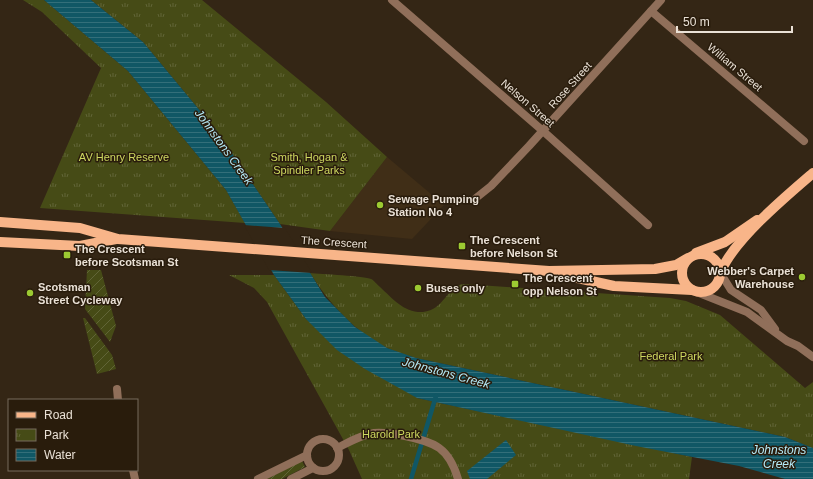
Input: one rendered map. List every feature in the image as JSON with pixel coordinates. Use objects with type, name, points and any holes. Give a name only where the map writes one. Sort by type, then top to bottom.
[{"type":"main road","name":"The Crescent","points":[[721,272],[732,252],[769,212],[813,173]]},
{"type":"main road","name":"The Crescent","points":[[0,222],[80,228],[118,239],[549,271],[651,269],[676,265],[725,242],[769,212]]},
{"type":"main road","name":"The Crescent","points":[[0,242],[80,246],[118,239]]},
{"type":"main road","points":[[698,255],[709,256],[717,263],[721,272],[720,280],[715,286],[704,291],[693,290],[685,283],[682,275],[683,264],[689,258],[698,255]]},
{"type":"main road","name":"The Crescent","points":[[549,271],[614,286],[693,290]]},
{"type":"street","name":"Nelson Street","points":[[392,0],[543,131],[648,225]]},
{"type":"street","name":"Rose Street","points":[[476,198],[491,186],[543,131],[661,0]]},
{"type":"street","name":"William Street","points":[[651,10],[804,140]]},
{"type":"street","points":[[721,272],[734,292],[761,310],[778,333]]},
{"type":"street","points":[[693,290],[744,310],[813,357]]},
{"type":"street","points":[[117,389],[118,399]]},
{"type":"street","points":[[337,448],[357,438],[374,433],[394,434],[431,442],[448,456],[458,479]]},
{"type":"street","points":[[321,439],[330,441],[337,448],[338,458],[334,466],[325,471],[313,468],[306,455],[310,445],[321,439]]},
{"type":"street","points":[[258,479],[306,455]]},
{"type":"street","points":[[291,479],[313,468]]},
{"type":"shaded area","points":[[387,157],[444,205],[412,239],[330,231]]},
{"type":"green space","name":"AV Henry Reserve","points":[[23,0],[44,0],[128,71],[226,190],[245,223],[40,208],[101,68],[42,12]]},
{"type":"green space","name":"Smith, Hogan & Spindler Parks","points":[[91,0],[202,0],[326,102],[387,157],[330,231],[280,224],[216,130],[143,42]]},
{"type":"green space","points":[[87,270],[101,270],[116,326],[110,342],[85,309]]},
{"type":"green space","name":"Federal Park","points":[[310,273],[371,279],[404,308],[416,312],[423,312],[436,307],[458,285],[464,284],[670,298],[686,301],[720,315],[805,388],[813,382],[813,448],[785,437],[416,358],[398,352],[387,348],[364,334],[334,306]]},
{"type":"green space","name":"Harold Park","points":[[229,275],[274,275],[306,319],[417,398],[692,457],[689,479],[362,479],[349,450],[267,302],[254,288]]},
{"type":"green space","points":[[83,318],[85,318],[112,355],[116,369],[97,374]]},
{"type":"green space","points":[[302,461],[305,467],[282,479],[267,479]]},
{"type":"water","name":"Johnstons Creek","points":[[44,0],[91,0],[143,42],[216,130],[280,224],[325,297],[355,327],[387,348],[416,358],[785,437],[813,448],[813,479],[785,479],[739,466],[636,446],[417,398],[365,369],[337,350],[306,319],[274,275],[226,190],[128,71]]},
{"type":"water","points":[[506,440],[516,455],[487,479],[470,479],[467,471]]},
{"type":"pier","points":[[244,225],[285,228],[312,273],[269,270]]},
{"type":"waterway","points":[[411,479],[436,396]]},
{"type":"place","name":"Sewage Pumping Station No 4","points":[[380,205]]},
{"type":"place","name":"The Crescent before Nelson St","points":[[462,246]]},
{"type":"place","name":"The Crescent before Scotsman St","points":[[67,255]]},
{"type":"place","name":"Webber's Carpet Warehouse","points":[[802,277]]},
{"type":"place","name":"The Crescent opp Nelson St","points":[[515,284]]},
{"type":"place","name":"Buses only","points":[[418,288]]},
{"type":"place","name":"Scotsman Street Cycleway","points":[[30,293]]}]
